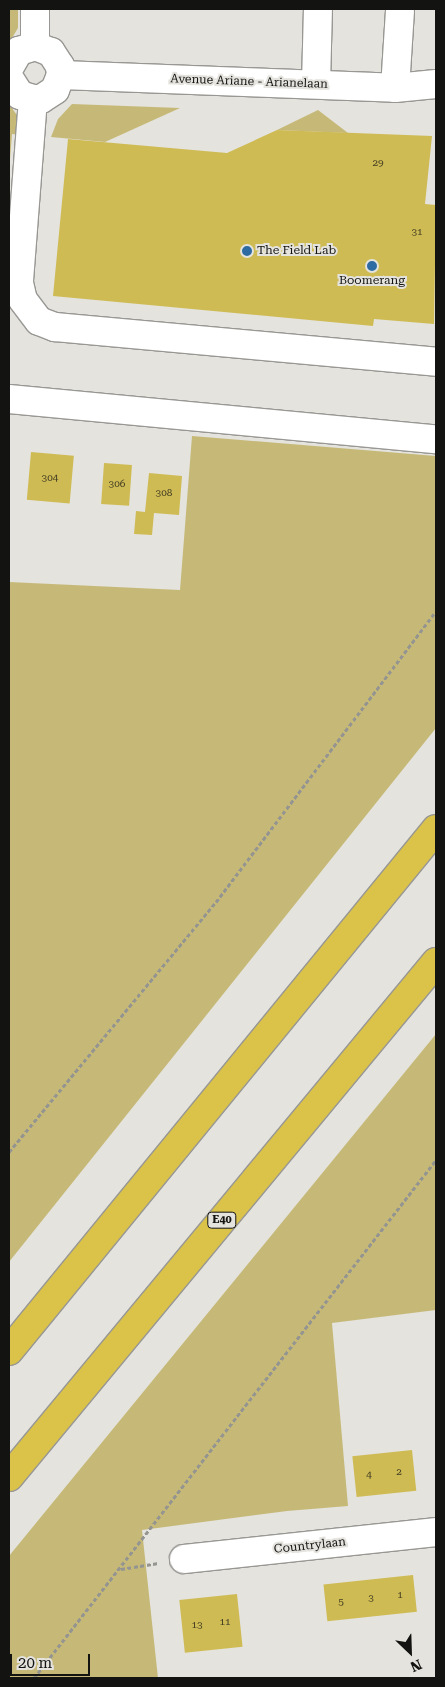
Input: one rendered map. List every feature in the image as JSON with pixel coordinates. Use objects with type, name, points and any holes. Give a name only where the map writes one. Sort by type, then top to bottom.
[{"type":"highway","points":[[9,1351],[436,828]]},
{"type":"highway","name":"E40","points":[[9,1477],[436,962]]},
{"type":"street","points":[[35,9],[35,46]]},
{"type":"street","points":[[316,84],[318,9]]},
{"type":"street","points":[[395,88],[400,11]]},
{"type":"street","points":[[9,68],[19,51],[35,46],[51,52],[60,66],[61,75],[55,90],[41,98],[33,99],[20,95],[9,78]]},
{"type":"street","name":"Avenue Ariane - Arianelaan","points":[[61,75],[395,88],[436,84]]},
{"type":"street","points":[[33,99],[19,283],[23,300],[39,321],[55,327],[436,362]]},
{"type":"street","points":[[9,399],[436,439]]},
{"type":"street","name":"Countrylaan","points":[[184,1559],[436,1532]]},
{"type":"path","points":[[9,1152],[216,902],[436,611]]},
{"type":"path","points":[[34,1678],[120,1569],[166,1505],[436,1160]]},
{"type":"path","points":[[120,1569],[184,1559]]},
{"type":"shaded area","points":[[9,9],[18,9],[18,28],[9,43]]},
{"type":"shaded area","points":[[9,104],[19,118],[21,135],[12,134],[9,172]]},
{"type":"shaded area","points":[[72,104],[180,108],[105,142],[51,137],[58,119]]},
{"type":"shaded area","points":[[318,110],[348,133],[277,130]]},
{"type":"shaded area","points":[[192,436],[436,456],[436,728],[9,1262],[9,582],[180,590]]},
{"type":"shaded area","points":[[436,1034],[436,1310],[332,1323],[348,1506],[287,1511],[142,1530],[158,1678],[9,1678],[9,1556]]},
{"type":"building","name":"The Field Lab","points":[[277,130],[432,136],[425,204],[436,205],[434,324],[374,319],[373,326],[53,296],[68,139],[227,153]]},
{"type":"building","points":[[31,452],[74,456],[70,504],[27,500]]},
{"type":"building","points":[[104,463],[132,465],[129,506],[101,504]]},
{"type":"building","points":[[149,473],[182,476],[179,515],[154,513],[152,535],[134,534],[136,511],[145,512]]},
{"type":"building","points":[[412,1450],[416,1491],[357,1497],[352,1456]]},
{"type":"building","points":[[413,1575],[417,1612],[327,1621],[323,1584]]},
{"type":"building","points":[[237,1594],[243,1647],[185,1653],[179,1600]]},
{"type":"place","name":"The Field Lab","points":[[247,251]]},
{"type":"place","name":"Boomerang","points":[[372,266]]}]
